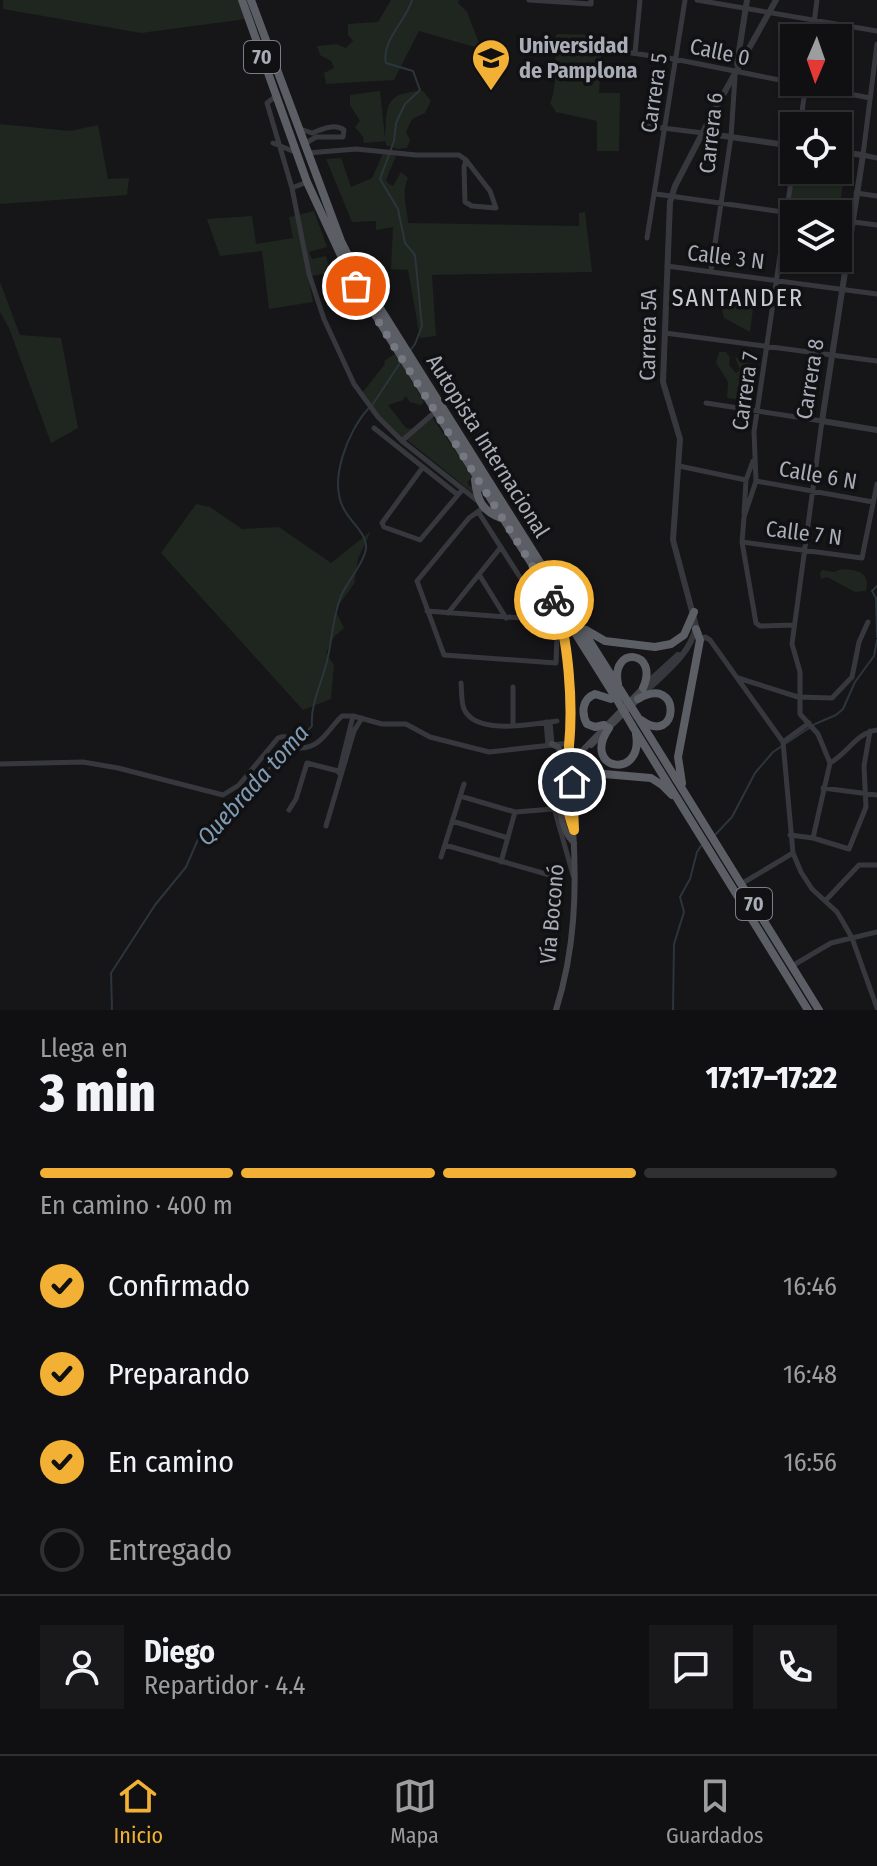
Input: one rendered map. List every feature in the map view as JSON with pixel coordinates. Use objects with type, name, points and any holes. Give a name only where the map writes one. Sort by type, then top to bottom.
[{"type":"highway","name":"Autopista Internacional","points":[[242,0],[307,182],[349,273],[554,601],[688,798],[819,1010]]},
{"type":"highway","name":"Autopista Internacional","points":[[251,0],[341,241],[362,280],[571,613],[626,715],[636,723],[808,1010]]},
{"type":"highway","points":[[475,476],[481,508],[502,518]]},
{"type":"highway","points":[[554,601],[565,638],[570,743],[564,795],[574,830]]},
{"type":"highway","points":[[571,613],[598,639],[662,647],[684,635],[694,612]]},
{"type":"highway","points":[[688,798],[679,773],[678,757],[700,640],[696,629]]},
{"type":"highway","points":[[638,699],[651,692],[659,693],[668,699],[672,709],[670,718],[661,725],[636,723],[637,753],[620,765],[608,762],[601,751],[606,727],[587,724],[584,715],[588,697],[617,694],[618,667],[623,660],[631,657],[641,659],[646,665],[648,674],[643,688]]},
{"type":"highway","points":[[572,802],[582,785],[595,776],[606,774],[648,778],[662,785],[688,814]]},
{"type":"main road","name":"Vía Boconó","points":[[559,1009],[571,945],[576,882],[573,771],[606,727],[643,688]]},
{"type":"main road","name":"Vía Boconó","points":[[606,727],[638,699]]},
{"type":"main road","points":[[550,744],[560,750],[559,793],[566,833],[574,843]]},
{"type":"street","points":[[529,0],[591,4],[591,0]]},
{"type":"street","points":[[635,53],[640,0]]},
{"type":"street","name":"Carrera 5","points":[[647,238],[685,0]]},
{"type":"street","points":[[697,0],[746,4],[877,31]]},
{"type":"street","points":[[671,197],[776,0]]},
{"type":"street","points":[[814,24],[817,0]]},
{"type":"street","name":"Carrera 6","points":[[711,270],[731,137],[735,72],[746,4]]},
{"type":"street","name":"Carrera 8","points":[[852,221],[877,44]]},
{"type":"street","name":"Calle 0","points":[[610,50],[780,80]]},
{"type":"street","name":"Calle 0","points":[[852,94],[870,98]]},
{"type":"street","points":[[276,96],[267,103],[275,144],[292,188],[309,274],[324,319],[354,384],[378,417],[402,441],[463,489],[481,508],[501,547],[558,638],[558,661],[554,663],[444,655],[418,579],[481,508]]},
{"type":"street","points":[[647,126],[780,144]]},
{"type":"street","points":[[299,129],[318,134],[305,144]]},
{"type":"street","points":[[275,144],[289,133]]},
{"type":"street","points":[[275,144],[296,152]]},
{"type":"street","points":[[308,153],[356,149],[416,155],[456,154],[466,160],[493,195],[496,208],[472,206],[465,202],[466,160]]},
{"type":"street","points":[[852,154],[877,158]]},
{"type":"street","points":[[292,188],[307,182]]},
{"type":"street","points":[[856,193],[877,196]]},
{"type":"street","points":[[656,194],[780,211]]},
{"type":"street","name":"Carrera 5A","points":[[671,197],[663,382],[679,429],[673,540],[696,629]]},
{"type":"street","points":[[852,221],[877,225]]},
{"type":"street","name":"Carrera 7","points":[[780,246],[757,412],[756,481],[744,517],[742,542],[756,623],[760,626],[793,625]]},
{"type":"street","name":"Calle 3 N","points":[[667,266],[877,294]]},
{"type":"street","name":"Carrera 8","points":[[830,763],[818,734],[800,714],[800,672],[793,651],[793,625],[844,272]]},
{"type":"street","points":[[665,333],[877,361]]},
{"type":"street","points":[[706,403],[877,430]]},
{"type":"street","points":[[402,441],[435,412]]},
{"type":"street","points":[[374,428],[458,495]]},
{"type":"street","points":[[744,517],[746,480],[755,457]]},
{"type":"street","name":"Calle 6 N","points":[[679,466],[746,480]]},
{"type":"street","points":[[423,467],[382,523],[384,527],[420,540],[463,489]]},
{"type":"street","name":"Calle 6 N","points":[[756,481],[873,502]]},
{"type":"street","points":[[873,502],[877,484]]},
{"type":"street","name":"Calle 7 N","points":[[742,542],[862,558],[873,502]]},
{"type":"street","points":[[448,613],[501,547]]},
{"type":"street","points":[[480,576],[506,618]]},
{"type":"street","points":[[427,611],[548,620]]},
{"type":"street","points":[[643,688],[686,645],[692,631],[694,612]]},
{"type":"street","points":[[737,678],[798,697],[832,698],[852,677],[859,642],[868,622]]},
{"type":"street","points":[[638,699],[682,655],[696,629]]},
{"type":"street","points":[[700,640],[705,637],[710,640],[783,742],[793,853],[807,881],[837,912],[852,938],[877,1008]]},
{"type":"street","points":[[461,683],[462,705],[466,714],[490,727],[551,722],[550,744]]},
{"type":"street","points":[[513,687],[513,725]]},
{"type":"street","points":[[0,764],[83,762],[223,795],[239,785],[278,738],[290,737],[298,748],[304,749],[320,743],[342,716],[382,724],[406,724],[430,737],[489,752],[570,743]]},
{"type":"street","points":[[326,826],[353,716]]},
{"type":"street","points":[[347,748],[362,718]]},
{"type":"street","points":[[783,742],[809,723]]},
{"type":"street","points":[[790,835],[849,849],[866,807],[864,766],[874,730]]},
{"type":"street","points":[[813,838],[830,763],[862,734],[874,730]]},
{"type":"street","points":[[289,810],[296,799],[306,764],[340,774]]},
{"type":"street","points":[[562,764],[552,773],[553,809],[576,882]]},
{"type":"street","points":[[441,857],[464,784]]},
{"type":"street","points":[[823,788],[877,795]]},
{"type":"street","points":[[551,792],[559,793]]},
{"type":"street","points":[[460,796],[515,812],[553,809]]},
{"type":"street","points":[[501,862],[515,812]]},
{"type":"street","points":[[452,821],[508,838]]},
{"type":"street","points":[[445,845],[560,878]]},
{"type":"street","points":[[741,884],[793,853]]},
{"type":"street","points":[[826,900],[859,865],[877,865]]},
{"type":"street","points":[[792,966],[831,943],[877,932]]},
{"type":"shaded area","points":[[3,0],[239,0],[246,19],[141,33],[3,9]]},
{"type":"shaded area","points":[[391,0],[459,0],[479,43],[475,47],[419,31],[394,80],[326,84],[324,73],[334,68],[331,61],[320,55],[317,46],[336,44],[346,48],[353,41],[348,35],[348,24],[378,22]]},
{"type":"shaded area","points":[[557,34],[593,35],[593,42],[602,42],[599,93],[620,93],[619,151],[597,151],[597,121],[556,112],[550,103],[555,51],[545,45],[552,42]]},
{"type":"shaded area","points":[[380,91],[385,138],[387,110],[394,98],[423,91],[431,101],[425,113],[412,119],[406,132],[410,140],[407,148],[386,145],[386,141],[364,143],[355,127],[360,121],[350,105],[350,95]]},
{"type":"shaded area","points":[[0,124],[70,131],[98,125],[108,179],[129,178],[127,195],[0,204]]},
{"type":"shaded area","points":[[383,153],[396,156],[386,180],[389,184],[393,186],[401,172],[408,178],[405,194],[408,223],[579,226],[579,213],[585,212],[592,272],[432,275],[436,336],[420,338],[408,270],[391,269],[393,227],[376,230],[376,221],[352,222],[326,159],[341,158],[351,187],[372,178]]},
{"type":"shaded area","points":[[792,184],[843,184],[841,200],[789,200]]},
{"type":"shaded area","points":[[314,211],[327,247],[309,252],[312,259],[326,256],[331,273],[311,276],[304,236],[300,237],[313,302],[269,309],[262,251],[220,256],[207,219],[252,216],[256,244],[293,238],[289,217]]},
{"type":"shaded area","points":[[0,282],[20,335],[61,338],[78,428],[51,443],[9,328],[0,312]]},
{"type":"shaded area","points":[[755,293],[750,332],[724,318],[722,310],[731,300],[745,302],[746,296]]},
{"type":"shaded area","points":[[719,352],[726,352],[730,358],[729,365],[736,373],[740,370],[735,357],[752,365],[753,373],[745,376],[752,385],[749,395],[744,397],[737,394],[736,399],[727,398],[728,382],[716,363]]},
{"type":"shaded area","points":[[395,354],[424,402],[421,405],[410,402],[406,396],[388,405],[406,428],[413,429],[402,439],[380,418],[362,393],[385,364],[384,361]]},
{"type":"shaded area","points":[[432,417],[473,477],[467,482],[470,487],[474,485],[474,494],[406,439]]},
{"type":"shaded area","points":[[196,504],[210,507],[242,529],[279,527],[331,563],[371,531],[358,559],[354,584],[335,610],[344,628],[334,637],[326,653],[334,665],[331,699],[303,710],[161,553]]},
{"type":"shaded area","points":[[842,569],[862,573],[866,591],[855,592],[827,577],[821,579],[822,570],[834,572]]},
{"type":"waterway","name":"Quebrada toma","points":[[409,352],[422,326],[415,255],[405,243],[398,209],[380,179],[394,141],[396,123],[405,104],[420,90],[413,71],[386,63],[385,55],[390,39],[412,0]]},
{"type":"waterway","name":"Quebrada toma","points":[[373,404],[400,363]]},
{"type":"waterway","name":"Quebrada toma","points":[[112,1010],[111,973],[155,905],[186,867],[199,837],[225,807],[312,726],[338,604],[360,565],[366,547],[364,537],[345,511],[338,486],[347,443],[368,409]]},
{"type":"waterway","points":[[877,586],[872,591],[876,598],[877,637]]},
{"type":"waterway","points":[[715,835],[732,817],[755,773],[773,752],[843,709],[855,682],[874,656],[877,640]]},
{"type":"waterway","points":[[673,1010],[674,944],[684,912],[680,897],[701,846]]},
{"type":"way so far","points":[[356,286],[554,600]]},
{"type":"place","name":"Universidad de Pamplona","points":[[491,92]]},
{"type":"district","name":"SANTANDER","points":[[738,298]]},
{"type":"route","points":[[554,600],[563,626],[566,653],[570,743],[564,795],[574,830],[572,782]]}]
